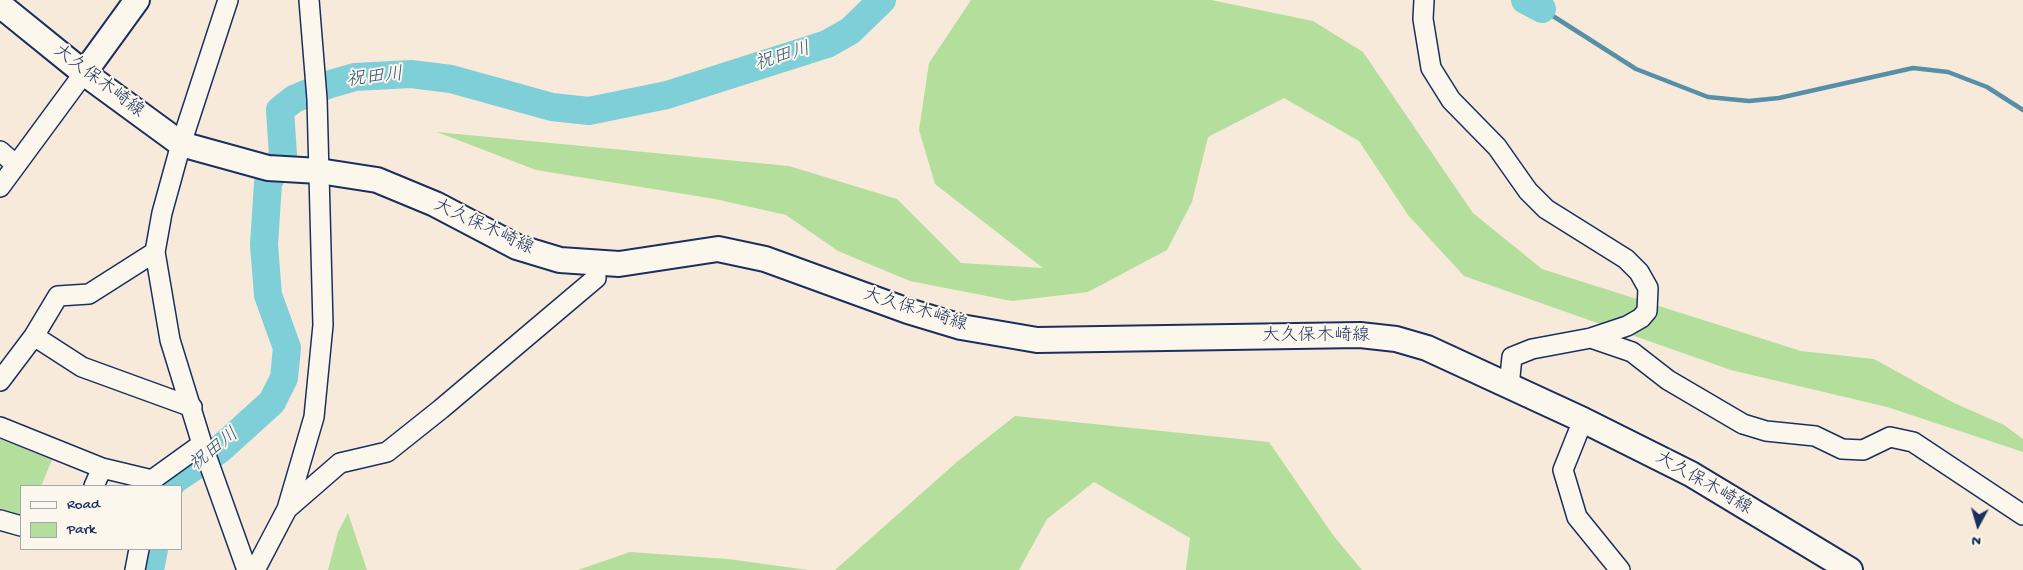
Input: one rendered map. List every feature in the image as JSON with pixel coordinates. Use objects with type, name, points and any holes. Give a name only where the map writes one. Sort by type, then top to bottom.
[{"type":"main road","points":[[84,73],[137,0]]},
{"type":"main road","name":"大久保木崎線","points":[[0,5],[84,73],[181,144],[276,168],[319,171],[377,180],[435,204],[517,247],[560,260],[595,264],[619,264],[718,249],[765,259],[908,311],[961,327],[1037,340],[1360,335],[1396,339],[1427,348],[1583,420],[1691,474],[1850,570]]},
{"type":"street","points":[[228,0],[181,144],[162,213],[154,252],[170,340],[202,444],[247,570]]},
{"type":"street","points":[[255,570],[287,509],[314,417],[323,325],[316,92],[310,0]]},
{"type":"street","points":[[1424,0],[1423,19],[1431,68],[1451,100],[1497,147],[1528,191],[1546,209],[1626,258],[1645,281],[1648,288],[1647,311],[1641,318],[1627,326],[1590,338],[1532,349],[1512,357],[1510,386]]},
{"type":"street","points":[[0,187],[84,73]]},
{"type":"street","points":[[0,151],[16,165]]},
{"type":"street","points":[[0,381],[34,336],[58,296],[89,294],[154,252]]},
{"type":"street","points":[[287,509],[340,463],[386,452],[441,409],[596,278],[595,264]]},
{"type":"street","points":[[34,336],[82,368],[192,407]]},
{"type":"street","points":[[1590,338],[1632,352],[1668,380],[1744,424],[1766,431],[1815,436],[1842,449],[1863,450],[1890,437],[1913,442],[2023,515]]},
{"type":"street","points":[[1583,420],[1563,470],[1577,517],[1620,570]]},
{"type":"street","points":[[0,427],[102,468],[151,483],[202,444]]},
{"type":"street","points":[[94,485],[102,468]]},
{"type":"street","points":[[0,520],[20,526]]},
{"type":"street","points":[[135,570],[138,550]]},
{"type":"green space","points":[[971,0],[1211,0],[1313,21],[1363,52],[1473,213],[1542,269],[1801,351],[1874,359],[1954,403],[2004,425],[2023,439],[2023,452],[1887,407],[1731,370],[1464,276],[1408,215],[1359,141],[1284,98],[1208,137],[1192,202],[1167,250],[1088,292],[1012,301],[910,281],[838,251],[786,215],[715,199],[536,170],[437,132],[789,166],[897,199],[961,263],[1043,268],[935,184],[919,130],[929,63]]},
{"type":"green space","points":[[1015,416],[1269,442],[1333,535],[1362,570],[1186,570],[1190,538],[1094,482],[1047,519],[1019,570],[835,570],[958,461]]},
{"type":"green space","points":[[0,439],[52,460],[41,485],[20,485],[20,517],[0,512]]},
{"type":"green space","points":[[348,513],[367,570],[328,570],[338,532]]},
{"type":"green space","points":[[630,552],[728,559],[808,570],[578,570]]},
{"type":"waterway","name":"祝田川","points":[[171,485],[174,480],[219,450],[272,402],[284,378],[287,348],[268,295],[264,245],[268,183],[283,155],[280,110],[294,99],[327,85],[355,77],[411,74],[451,79],[552,107],[589,111],[667,95],[827,44],[850,31],[882,0]]},
{"type":"waterway","name":"祝田川","points":[[1525,0],[1542,9]]},
{"type":"waterway","points":[[1542,9],[1636,69],[1708,97],[1749,101],[1779,98],[1913,68],[1948,72],[1987,87],[2023,110]]},
{"type":"waterway","name":"祝田川","points":[[150,570],[154,550]]}]
